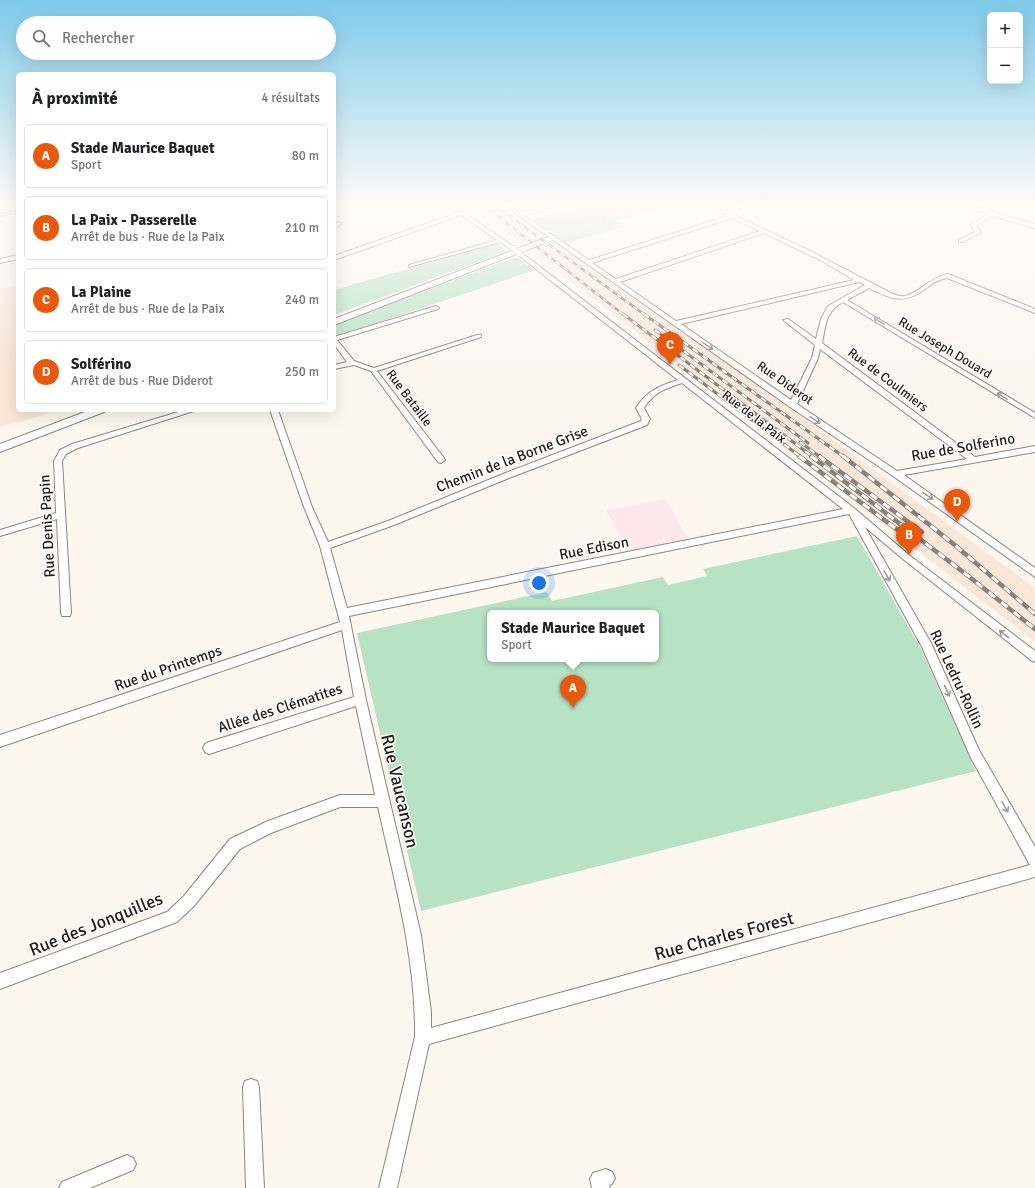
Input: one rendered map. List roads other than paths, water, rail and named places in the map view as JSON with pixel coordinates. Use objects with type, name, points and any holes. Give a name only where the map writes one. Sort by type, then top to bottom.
[{"type":"main road","points":[[336,321],[492,261]]},
{"type":"main road","points":[[0,448],[95,412]]},
{"type":"street","points":[[411,266],[427,261]]},
{"type":"street","name":"Rue de la Paix","points":[[530,261],[851,510],[906,557],[1035,657]]},
{"type":"street","points":[[617,281],[675,261]]},
{"type":"street","points":[[825,261],[898,298],[907,298],[941,277],[948,276],[1035,311]]},
{"type":"street","name":"Rue Diderot","points":[[589,262],[793,405],[896,474],[1035,573]]},
{"type":"street","points":[[676,323],[861,280]]},
{"type":"street","points":[[793,405],[815,358],[824,319],[830,307],[870,285]]},
{"type":"street","name":"Rue Joseph Douard","points":[[843,300],[1035,416]]},
{"type":"street","points":[[336,338],[436,308]]},
{"type":"street","name":"Rue de Coulmiers","points":[[786,320],[974,460]]},
{"type":"street","points":[[373,370],[479,336]]},
{"type":"street","points":[[336,342],[350,362],[336,366]]},
{"type":"street","name":"Rue Bataille","points":[[350,362],[364,365],[373,370],[441,460]]},
{"type":"street","name":"Chemin de la Borne Grise","points":[[325,546],[391,523],[506,476],[644,423],[646,419],[640,408],[646,398],[659,389],[684,380]]},
{"type":"street","name":"Rue Denis Papin","points":[[66,613],[58,461],[63,452],[75,446],[186,412]]},
{"type":"street","name":"Rue Vaucanson","points":[[275,412],[308,507],[325,546],[345,618],[360,700],[414,935],[423,1012],[423,1037],[388,1188]]},
{"type":"street","name":"Rue de Solferino","points":[[896,474],[1035,449]]},
{"type":"street","name":"Rue Ledru-Rollin","points":[[851,510],[855,521],[927,646],[975,754],[1035,860]]},
{"type":"street","name":"Rue Edison","points":[[345,618],[851,510]]},
{"type":"street","points":[[0,533],[62,515]]},
{"type":"street","points":[[863,533],[878,533]]},
{"type":"street","name":"Rue du Printemps","points":[[0,741],[345,618]]},
{"type":"street","name":"Allée des Clématites","points":[[209,748],[360,700]]},
{"type":"street","name":"Rue des Jonquilles","points":[[0,982],[172,917],[188,901],[235,844],[268,828],[340,801],[383,801]]},
{"type":"street","name":"Rue Charles Forest","points":[[423,1037],[1035,870]]},
{"type":"street","points":[[251,1087],[255,1188]]},
{"type":"street","points":[[68,1188],[127,1164]]},
{"type":"railway","points":[[556,261],[624,315]]},
{"type":"railway","points":[[572,261],[645,315]]},
{"type":"railway","points":[[623,314],[813,457]]},
{"type":"railway","points":[[644,314],[844,457]]},
{"type":"railway","points":[[655,330],[808,443]]},
{"type":"railway","points":[[679,365],[801,457]]},
{"type":"railway","points":[[800,442],[820,457]]},
{"type":"railway","points":[[799,456],[911,540]]},
{"type":"railway","points":[[811,456],[1035,629]]},
{"type":"railway","points":[[819,456],[922,532]]},
{"type":"railway","points":[[843,456],[956,546],[1035,614]]},
{"type":"place","name":"La Plaine","points":[[670,365]]},
{"type":"place","name":"Solférino","points":[[957,522]]},
{"type":"place","name":"La Paix - Passerelle","points":[[909,555]]},
{"type":"place","name":"Stade Maurice Baquet","points":[[573,708]]}]
